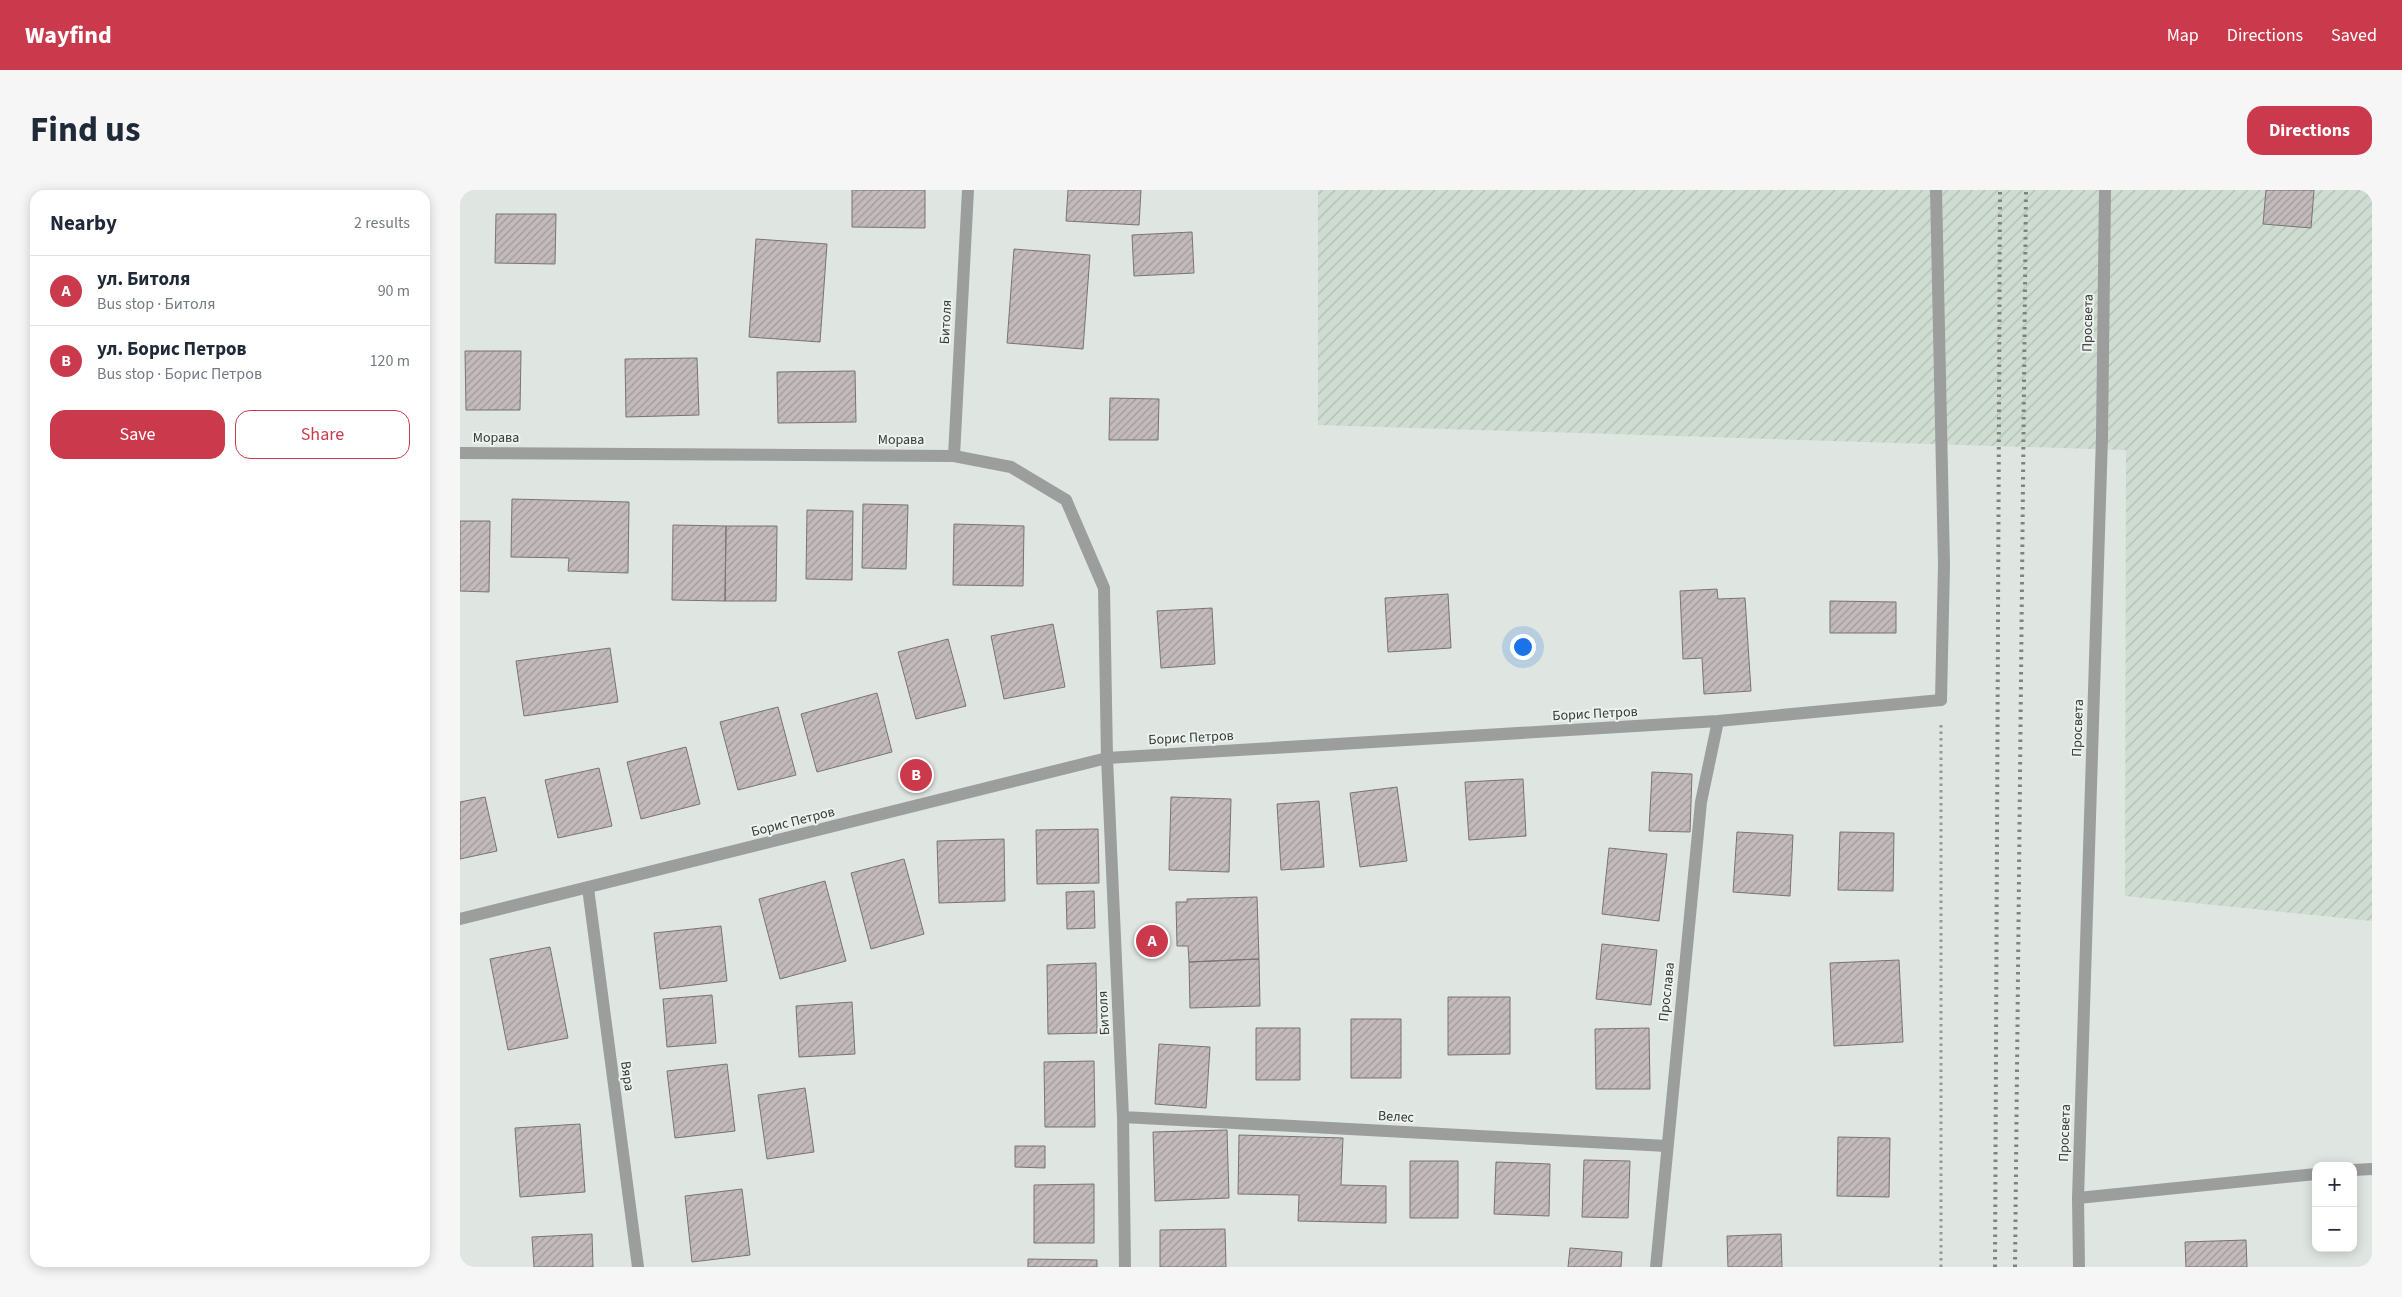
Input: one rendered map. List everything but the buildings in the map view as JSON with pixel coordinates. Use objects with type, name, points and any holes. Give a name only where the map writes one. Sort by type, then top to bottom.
[{"type":"street","name":"Битоля","points":[[954,456],[968,190]]},
{"type":"street","points":[[1936,190],[1944,565],[1941,700]]},
{"type":"street","name":"Просвета","points":[[2079,1267],[2078,1198],[2102,446],[2105,190]]},
{"type":"street","name":"Морава","points":[[460,453],[954,456],[1011,467],[1066,500],[1104,588],[1107,758]]},
{"type":"street","name":"Борис Петров","points":[[460,919],[1107,758],[1718,721],[1941,700]]},
{"type":"street","name":"Прослава","points":[[1656,1267],[1701,802],[1718,721]]},
{"type":"street","name":"Битоля","points":[[1107,758],[1123,1118],[1125,1267]]},
{"type":"street","name":"Вяра","points":[[588,888],[638,1267]]},
{"type":"street","name":"Велес","points":[[1123,1118],[1667,1146]]},
{"type":"street","points":[[2357,1170],[2372,1169]]},
{"type":"street","points":[[2078,1198],[2312,1174]]},
{"type":"path","points":[[1941,700],[1941,1267]]},
{"type":"shaded area","points":[[1318,190],[2372,190],[2372,921],[2125,896],[2126,450],[1318,425]]},
{"type":"railway","points":[[1995,1267],[2000,190]]},
{"type":"railway","points":[[2015,1267],[2026,190]]},
{"type":"place","name":"ул. Борис Петров","points":[[916,775]]},
{"type":"place","name":"ул. Битоля","points":[[1152,941]]}]
